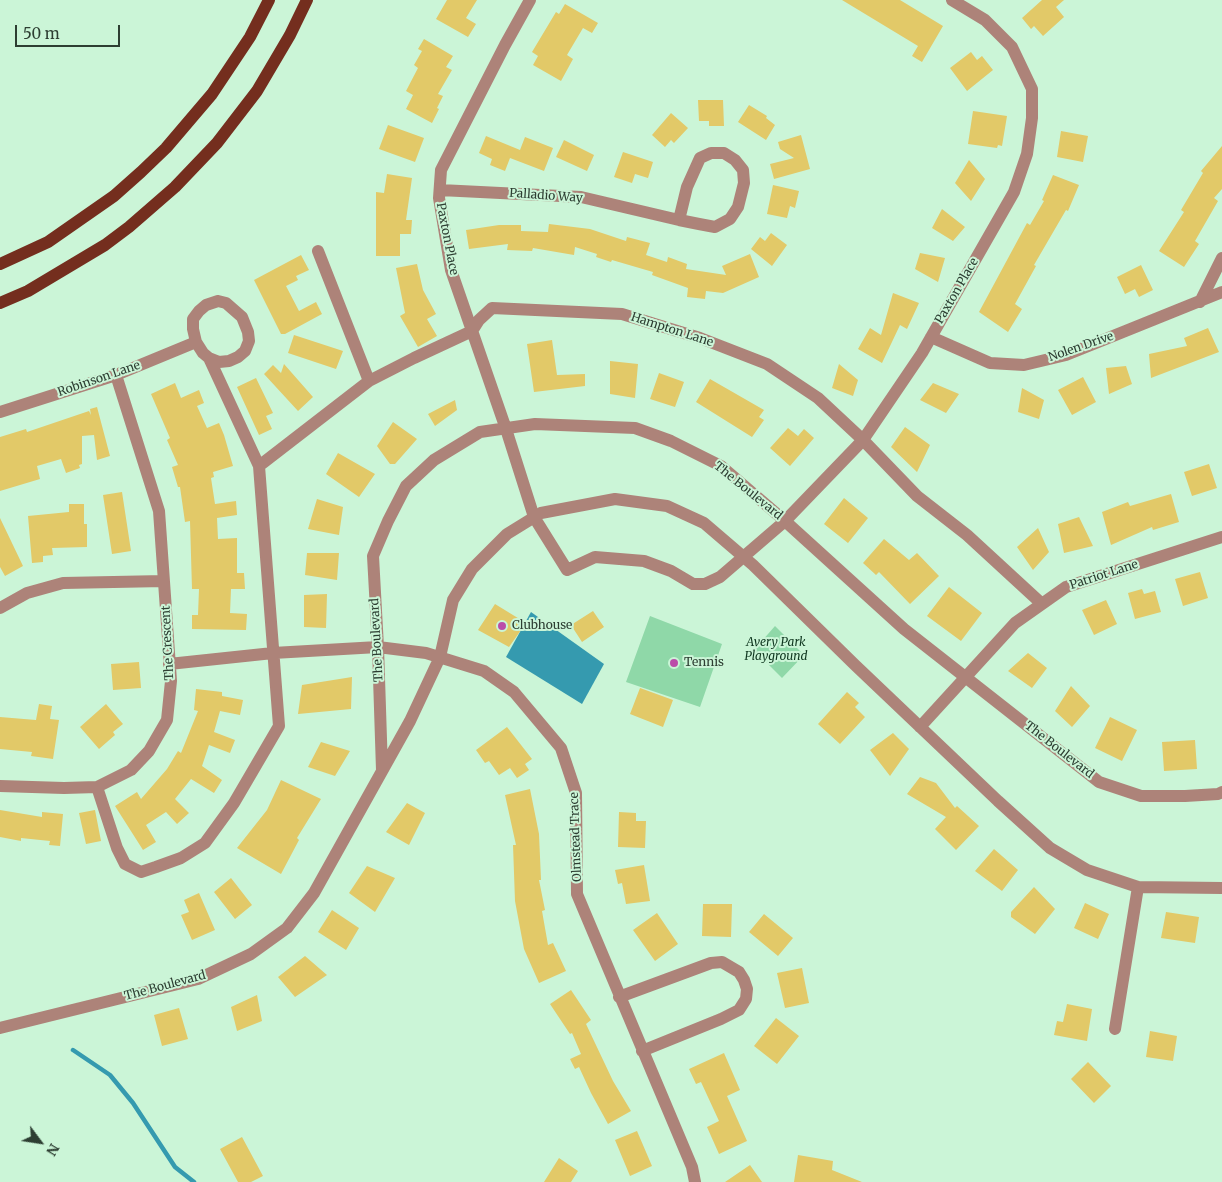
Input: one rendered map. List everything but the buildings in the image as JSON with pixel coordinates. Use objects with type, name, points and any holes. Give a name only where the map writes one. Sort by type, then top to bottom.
[{"type":"main road","points":[[0,264],[55,236],[114,196],[160,154],[212,94],[241,51],[269,0]]},
{"type":"main road","points":[[0,302],[28,291],[105,245],[175,187],[217,143],[257,91],[290,35],[307,0]]},
{"type":"street","name":"Paxton Place","points":[[530,0],[441,170],[439,198],[451,270],[506,428],[534,517],[567,570],[595,557],[644,561],[671,571],[693,584],[705,584],[720,578],[744,558],[785,521],[863,440],[931,338],[1014,192],[1027,154],[1032,118],[1032,89],[1012,47],[984,20],[952,0]]},
{"type":"street","name":"Palladio Way","points":[[440,190],[581,197],[680,220],[715,227],[730,219],[738,207],[744,183],[743,170],[735,160],[724,153],[711,153],[700,158],[687,187],[680,220]]},
{"type":"street","points":[[318,251],[369,380]]},
{"type":"street","points":[[1200,302],[1222,258]]},
{"type":"street","name":"Nolen Drive","points":[[931,338],[990,363],[1024,365],[1066,355],[1222,292]]},
{"type":"street","points":[[218,301],[226,303],[242,317],[248,332],[249,341],[245,351],[229,361],[219,362],[209,358],[203,353],[196,342],[193,319],[206,306],[218,301]]},
{"type":"street","name":"Hampton Lane","points":[[259,466],[369,380],[472,331],[479,320],[492,308],[622,314],[700,338],[767,364],[818,398],[863,440],[917,496],[967,535],[1042,604]]},
{"type":"street","name":"Robinson Lane","points":[[0,412],[116,375],[196,342]]},
{"type":"street","points":[[96,786],[124,864],[140,872],[180,858],[205,843],[234,803],[279,726],[259,466],[209,358]]},
{"type":"street","name":"The Crescent","points":[[0,786],[64,788],[96,786],[131,770],[149,751],[167,720],[171,681],[159,511],[116,375]]},
{"type":"street","name":"The Boulevard","points":[[382,771],[373,556],[388,521],[406,486],[434,460],[480,432],[535,424],[635,428],[672,441],[721,466],[904,629],[1099,782],[1141,796],[1185,796],[1218,794],[1222,792]]},
{"type":"street","name":"The Boulevard","points":[[0,1028],[198,979],[251,954],[287,928],[314,893],[410,721],[440,657],[453,600],[472,569],[508,534],[541,513],[615,499],[666,506],[704,523],[744,558],[920,727],[1050,848],[1087,870],[1138,887],[1222,888]]},
{"type":"street","name":"Patriot Lane","points":[[920,727],[1015,623],[1066,587],[1222,537]]},
{"type":"street","points":[[0,608],[27,594],[63,583],[164,581]]},
{"type":"street","name":"Olmstead Trace","points":[[170,664],[273,653],[378,647],[426,653],[484,671],[514,692],[561,748],[576,793],[577,894],[692,1167],[695,1182]]},
{"type":"street","points":[[1115,1029],[1138,887]]},
{"type":"street","points":[[619,997],[711,963],[722,962],[739,972],[744,980],[747,989],[746,999],[739,1010],[642,1051]]},
{"type":"green space","name":"Tennis","points":[[650,616],[722,644],[700,707],[626,682]]},
{"type":"green space","name":"Avery Park Playground","points":[[775,626],[804,655],[782,678],[754,650]]},
{"type":"water","points":[[531,612],[604,664],[582,704],[506,657]]},
{"type":"waterway","points":[[73,1050],[110,1075],[133,1103],[175,1167],[194,1182]]},
{"type":"place","name":"Clubhouse","points":[[502,626]]},
{"type":"place","name":"Tennis","points":[[674,663]]}]
